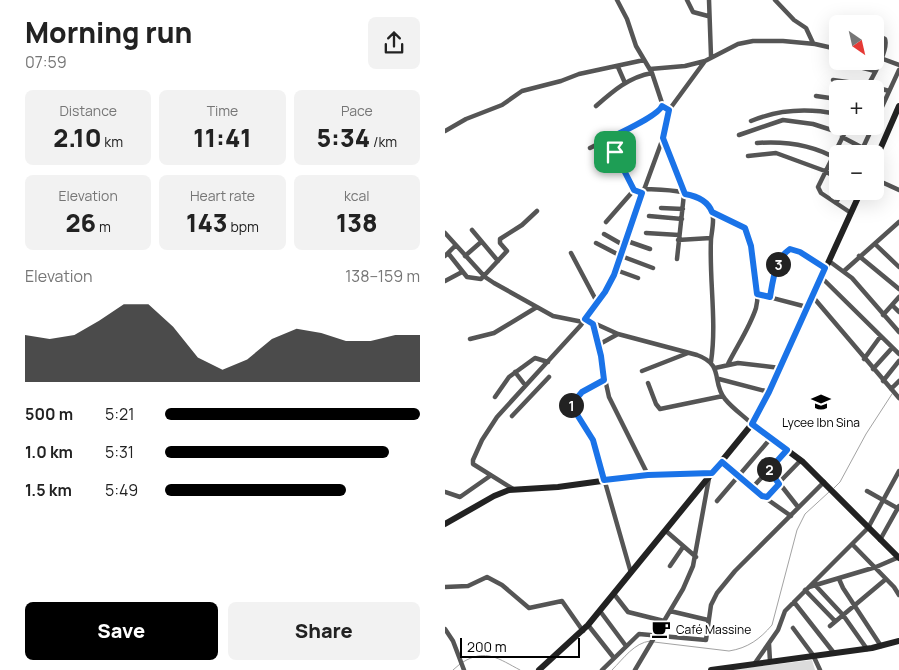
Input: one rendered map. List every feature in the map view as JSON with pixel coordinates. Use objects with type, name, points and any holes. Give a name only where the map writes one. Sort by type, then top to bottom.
[{"type":"street","points":[[617,0],[627,19],[636,46],[651,71],[662,106],[669,110]]},
{"type":"street","points":[[687,0],[693,12],[708,16]]},
{"type":"street","points":[[709,0],[708,16],[711,56]]},
{"type":"street","points":[[775,0],[794,20],[806,28],[813,44]]},
{"type":"street","points":[[884,39],[887,41],[884,51]]},
{"type":"street","points":[[515,490],[474,465],[473,460],[489,428],[514,397],[548,362],[584,320],[608,288],[663,138],[669,110],[705,61],[711,56],[746,42],[783,40],[829,47]]},
{"type":"street","points":[[884,59],[899,65]]},
{"type":"street","points":[[445,131],[467,119],[502,105],[522,91],[561,81],[579,74],[644,60]]},
{"type":"street","points":[[596,106],[611,92],[638,76],[651,71],[705,61]]},
{"type":"street","points":[[618,66],[625,83]]},
{"type":"street","points":[[870,80],[875,71],[871,70]]},
{"type":"street","points":[[884,102],[899,70]]},
{"type":"street","points":[[884,90],[889,91]]},
{"type":"street","points":[[816,96],[829,97]]},
{"type":"street","points":[[590,148],[654,116],[662,106]]},
{"type":"street","points":[[882,145],[899,106]]},
{"type":"street","points":[[751,121],[776,112],[799,110],[829,113]]},
{"type":"street","points":[[739,135],[781,120],[813,124],[829,130]]},
{"type":"street","points":[[838,145],[843,135],[858,145]]},
{"type":"street","points":[[663,138],[685,194],[677,259]]},
{"type":"street","points":[[608,139],[634,190]]},
{"type":"street","points":[[757,143],[779,141],[829,155]]},
{"type":"street","points":[[748,156],[776,153],[829,173]]},
{"type":"street","points":[[829,162],[818,190],[851,214]]},
{"type":"street","points":[[884,183],[899,190]]},
{"type":"street","points":[[634,190],[695,196],[704,201],[712,212],[747,230],[757,294],[755,308],[728,364]]},
{"type":"street","points":[[606,222],[634,190]]},
{"type":"street","points":[[539,670],[588,626],[752,424],[769,392],[857,200]]},
{"type":"street","points":[[661,208],[683,209]]},
{"type":"street","points":[[456,245],[446,255],[462,272],[471,279],[478,280],[485,277],[507,250],[500,242],[500,239],[522,226],[537,211]]},
{"type":"street","points":[[711,362],[714,332],[710,276],[712,212]]},
{"type":"street","points":[[649,216],[682,219]]},
{"type":"street","points":[[844,271],[899,222]]},
{"type":"street","points":[[472,230],[498,261]]},
{"type":"street","points":[[445,233],[485,277],[553,316],[584,320],[618,334],[689,353],[711,362],[719,379],[723,396],[752,424],[801,460],[899,557],[876,567],[807,589]]},
{"type":"street","points":[[646,233],[711,238]]},
{"type":"street","points":[[604,234],[626,243],[649,249]]},
{"type":"street","points":[[465,256],[481,242]]},
{"type":"street","points":[[596,243],[621,256],[653,268]]},
{"type":"street","points":[[875,244],[897,265],[899,258]]},
{"type":"street","points":[[770,297],[777,267],[784,253],[790,249],[800,252],[825,268]]},
{"type":"street","points":[[571,252],[597,302]]},
{"type":"street","points":[[859,256],[899,289]]},
{"type":"street","points":[[829,261],[844,271],[899,332]]},
{"type":"street","points":[[616,270],[638,278]]},
{"type":"street","points":[[445,282],[462,272]]},
{"type":"street","points":[[821,277],[899,354]]},
{"type":"street","points":[[757,294],[807,307]]},
{"type":"street","points":[[813,297],[898,397]]},
{"type":"street","points":[[883,315],[899,297]]},
{"type":"street","points":[[893,305],[899,312]]},
{"type":"street","points":[[470,339],[494,334],[537,307]]},
{"type":"street","points":[[593,324],[604,380],[612,404],[648,475]]},
{"type":"street","points":[[598,345],[618,334]]},
{"type":"street","points":[[864,359],[881,337]]},
{"type":"street","points":[[873,369],[892,348]]},
{"type":"street","points":[[642,372],[689,353]]},
{"type":"street","points":[[495,397],[515,372],[537,357],[548,362]]},
{"type":"street","points":[[883,381],[899,361]]},
{"type":"street","points":[[715,368],[728,364],[753,364],[780,368]]},
{"type":"street","points":[[515,372],[525,385]]},
{"type":"street","points":[[512,416],[549,378]]},
{"type":"street","points":[[719,379],[769,392]]},
{"type":"street","points":[[604,380],[582,392],[571,404],[593,440],[631,573]]},
{"type":"street","points":[[891,389],[899,381]]},
{"type":"street","points":[[648,383],[656,404],[660,409],[723,396]]},
{"type":"street","points":[[514,397],[523,405]]},
{"type":"street","points":[[717,501],[771,438]]},
{"type":"street","points":[[752,488],[787,450]]},
{"type":"street","points":[[764,497],[767,497],[801,460]]},
{"type":"street","points":[[722,462],[752,488],[791,516]]},
{"type":"street","points":[[769,470],[798,508]]},
{"type":"street","points":[[755,664],[779,627],[785,611],[868,528],[899,471]]},
{"type":"street","points":[[445,524],[494,496],[515,490],[558,487],[648,475],[711,475]]},
{"type":"street","points":[[636,669],[688,579],[696,557],[711,475]]},
{"type":"street","points":[[445,492],[460,497],[490,476]]},
{"type":"street","points":[[602,670],[639,634],[705,640],[708,637],[708,620],[712,601],[725,583],[798,508],[826,484]]},
{"type":"street","points":[[867,491],[899,508],[880,540]]},
{"type":"street","points":[[666,531],[696,557]]},
{"type":"street","points":[[852,544],[876,567],[899,595]]},
{"type":"street","points":[[670,566],[683,547]]},
{"type":"street","points":[[445,587],[468,586],[489,578],[502,585],[529,608],[563,601],[583,631]]},
{"type":"street","points":[[839,579],[881,646]]},
{"type":"street","points":[[830,626],[886,580]]},
{"type":"street","points":[[816,586],[843,615],[867,648]]},
{"type":"street","points":[[807,589],[835,621]]},
{"type":"street","points":[[614,594],[628,612],[663,621]]},
{"type":"street","points":[[794,602],[834,653]]},
{"type":"street","points":[[600,611],[627,646]]},
{"type":"street","points":[[670,611],[708,620]]},
{"type":"street","points":[[588,626],[614,658]]},
{"type":"street","points":[[793,628],[813,656],[820,670]]},
{"type":"street","points":[[445,629],[453,641],[464,670]]},
{"type":"street","points":[[711,670],[881,646],[899,641]]},
{"type":"street","points":[[769,644],[770,662]]},
{"type":"shaded area","points":[[812,660],[815,670],[728,670]]},
{"type":"waterway","points":[[834,488],[840,482],[866,434],[892,394]]},
{"type":"waterway","points":[[654,642],[729,651],[748,645],[763,635],[772,625],[797,530],[805,514],[829,492]]},
{"type":"waterway","points":[[612,670],[634,648],[650,641]]},
{"type":"waterway","points":[[463,662],[486,655],[499,659],[520,670]]},
{"type":"waterway","points":[[453,670],[460,664]]},
{"type":"place","name":"Lycee Ibn Sina","points":[[821,402]]},
{"type":"place","name":"Café Massine","points":[[661,629]]},
{"type":"route","points":[[662,106],[669,110],[663,138],[685,194],[699,198],[710,207],[712,212],[747,230],[751,242],[757,294],[770,297],[780,259],[790,249],[800,252],[825,268],[769,392],[752,424],[787,450],[769,470],[779,484],[767,497],[762,496],[722,462],[712,473],[648,475],[604,480],[589,431],[571,407],[571,402],[582,392],[604,380],[601,356],[593,324],[585,319],[608,288],[614,275],[642,193],[634,190],[615,152],[608,139],[654,116],[662,106]]}]
